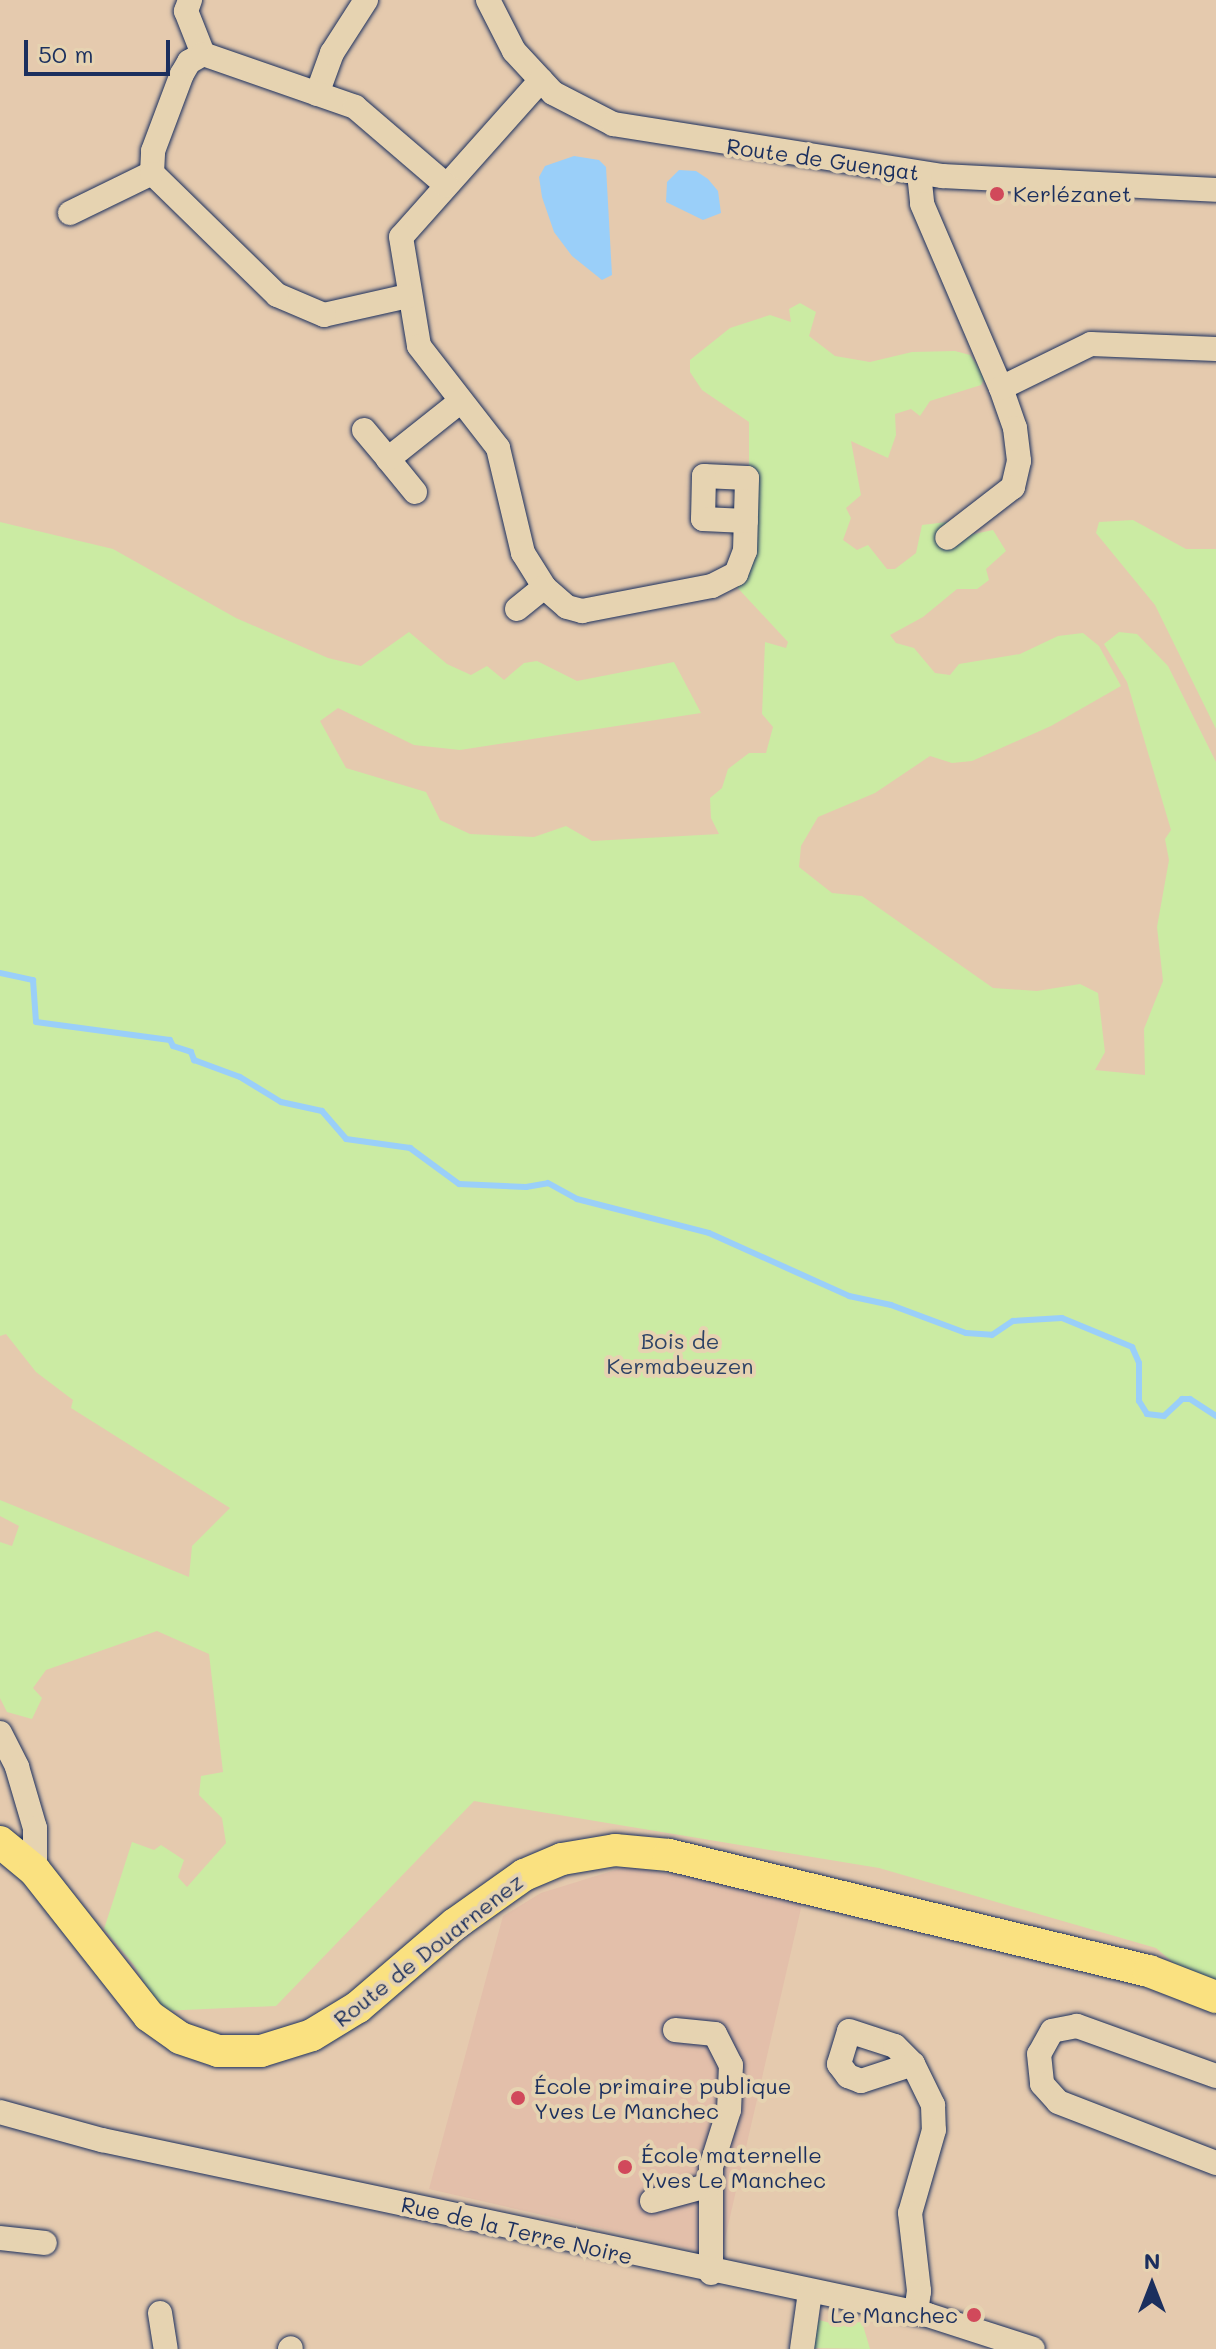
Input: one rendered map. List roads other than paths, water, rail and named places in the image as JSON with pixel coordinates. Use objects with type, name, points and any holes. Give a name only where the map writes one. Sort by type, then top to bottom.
[{"type":"main road","name":"Route de Douarnenez","points":[[0,1842],[35,1871],[149,2016],[180,2038],[218,2051],[276,2048],[320,2031],[514,1881],[562,1859],[615,1850],[669,1855],[1149,1971],[1216,1997]]},
{"type":"street","points":[[190,0],[186,11],[203,54]]},
{"type":"street","points":[[317,94],[332,53],[366,0]]},
{"type":"street","name":"Route de Guengat","points":[[488,0],[514,51],[541,80],[580,110],[633,130],[919,173],[1061,185],[1216,190]]},
{"type":"street","points":[[408,296],[324,315],[277,295],[152,173],[153,151],[182,74],[189,62],[203,54],[355,107],[446,185]]},
{"type":"street","points":[[541,80],[401,237],[408,296],[419,346],[501,455],[523,553],[544,587],[567,607],[582,611],[723,583],[741,567],[746,521]]},
{"type":"street","points":[[70,213],[152,173]]},
{"type":"street","points":[[919,173],[922,204],[1001,388],[1015,428],[1017,480],[947,538]]},
{"type":"street","points":[[1001,388],[1091,344],[1216,349]]},
{"type":"street","points":[[388,459],[461,401]]},
{"type":"street","points":[[364,430],[415,492]]},
{"type":"street","points":[[517,609],[544,587]]},
{"type":"street","points":[[0,1733],[32,1818],[38,1850],[35,1871]]},
{"type":"street","points":[[1216,2076],[1077,2026],[1052,2031],[1039,2054],[1042,2084],[1058,2102],[1216,2163]]},
{"type":"street","points":[[675,2030],[715,2034],[731,2065],[729,2110],[710,2185],[711,2273]]},
{"type":"street","points":[[913,2064],[936,2118],[910,2213],[919,2291],[916,2313]]},
{"type":"street","name":"Rue de la Terre Noire","points":[[0,2112],[102,2140],[711,2273],[916,2313],[1033,2349]]},
{"type":"street","points":[[652,2201],[710,2185]]},
{"type":"street","points":[[0,2238],[45,2243]]},
{"type":"street","points":[[802,2349],[810,2292]]},
{"type":"street","points":[[160,2313],[166,2349]]},
{"type":"water","points":[[574,156],[599,160],[606,167],[612,275],[602,280],[572,256],[554,232],[542,197],[539,177],[545,166]]},
{"type":"water","points":[[679,170],[696,171],[708,179],[718,191],[721,213],[703,220],[666,202],[667,182]]},
{"type":"waterway","points":[[0,973],[33,980],[36,1022],[170,1040],[173,1046],[191,1052],[194,1060],[240,1077],[281,1102],[322,1111],[346,1139],[410,1148],[459,1184],[526,1187],[548,1183],[577,1199],[709,1233],[849,1296],[891,1305],[966,1333],[992,1335],[1013,1321],[1062,1318],[1132,1347],[1139,1363],[1139,1401],[1147,1414],[1164,1416],[1182,1399],[1190,1399],[1216,1416]]},
{"type":"place","name":"Kerlézanet","points":[[997,194]]},
{"type":"place","name":"École primaire publique Yves Le Manchec","points":[[518,2098]]},
{"type":"place","name":"École maternelle Yves Le Manchec","points":[[625,2167]]},
{"type":"place","name":"Le Manchec","points":[[974,2315]]},
{"type":"park label","name":"Bois de Kermabeuzen","points":[[680,1352]]}]
